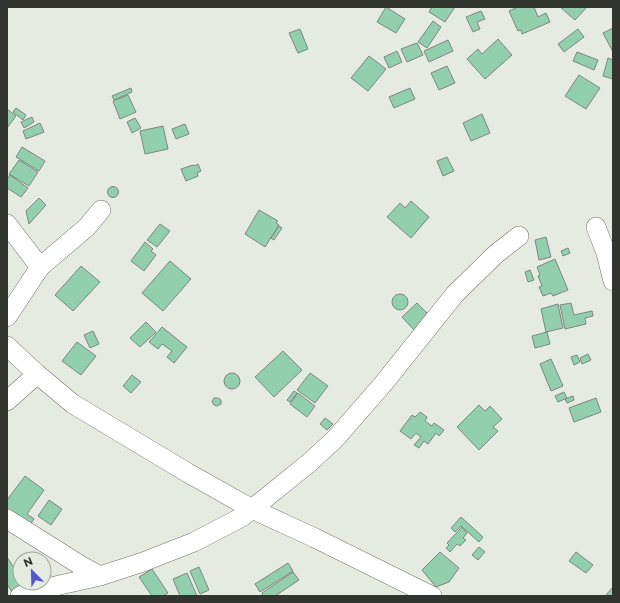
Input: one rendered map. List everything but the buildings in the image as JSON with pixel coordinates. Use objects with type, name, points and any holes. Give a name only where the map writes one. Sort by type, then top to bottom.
[{"type":"street","points":[[7,317],[40,267],[87,227],[101,210]]},
{"type":"street","points":[[7,224],[40,267]]},
{"type":"street","points":[[596,227],[606,253],[613,281]]},
{"type":"street","points":[[20,596],[55,585],[100,576],[153,558],[194,542],[242,517],[309,463],[335,439],[383,384],[455,294],[496,254],[519,236]]},
{"type":"street","points":[[7,346],[37,374],[73,404],[188,473],[252,509],[315,538],[432,596]]},
{"type":"street","points":[[7,401],[37,374]]},
{"type":"street","points":[[7,519],[100,576]]}]
